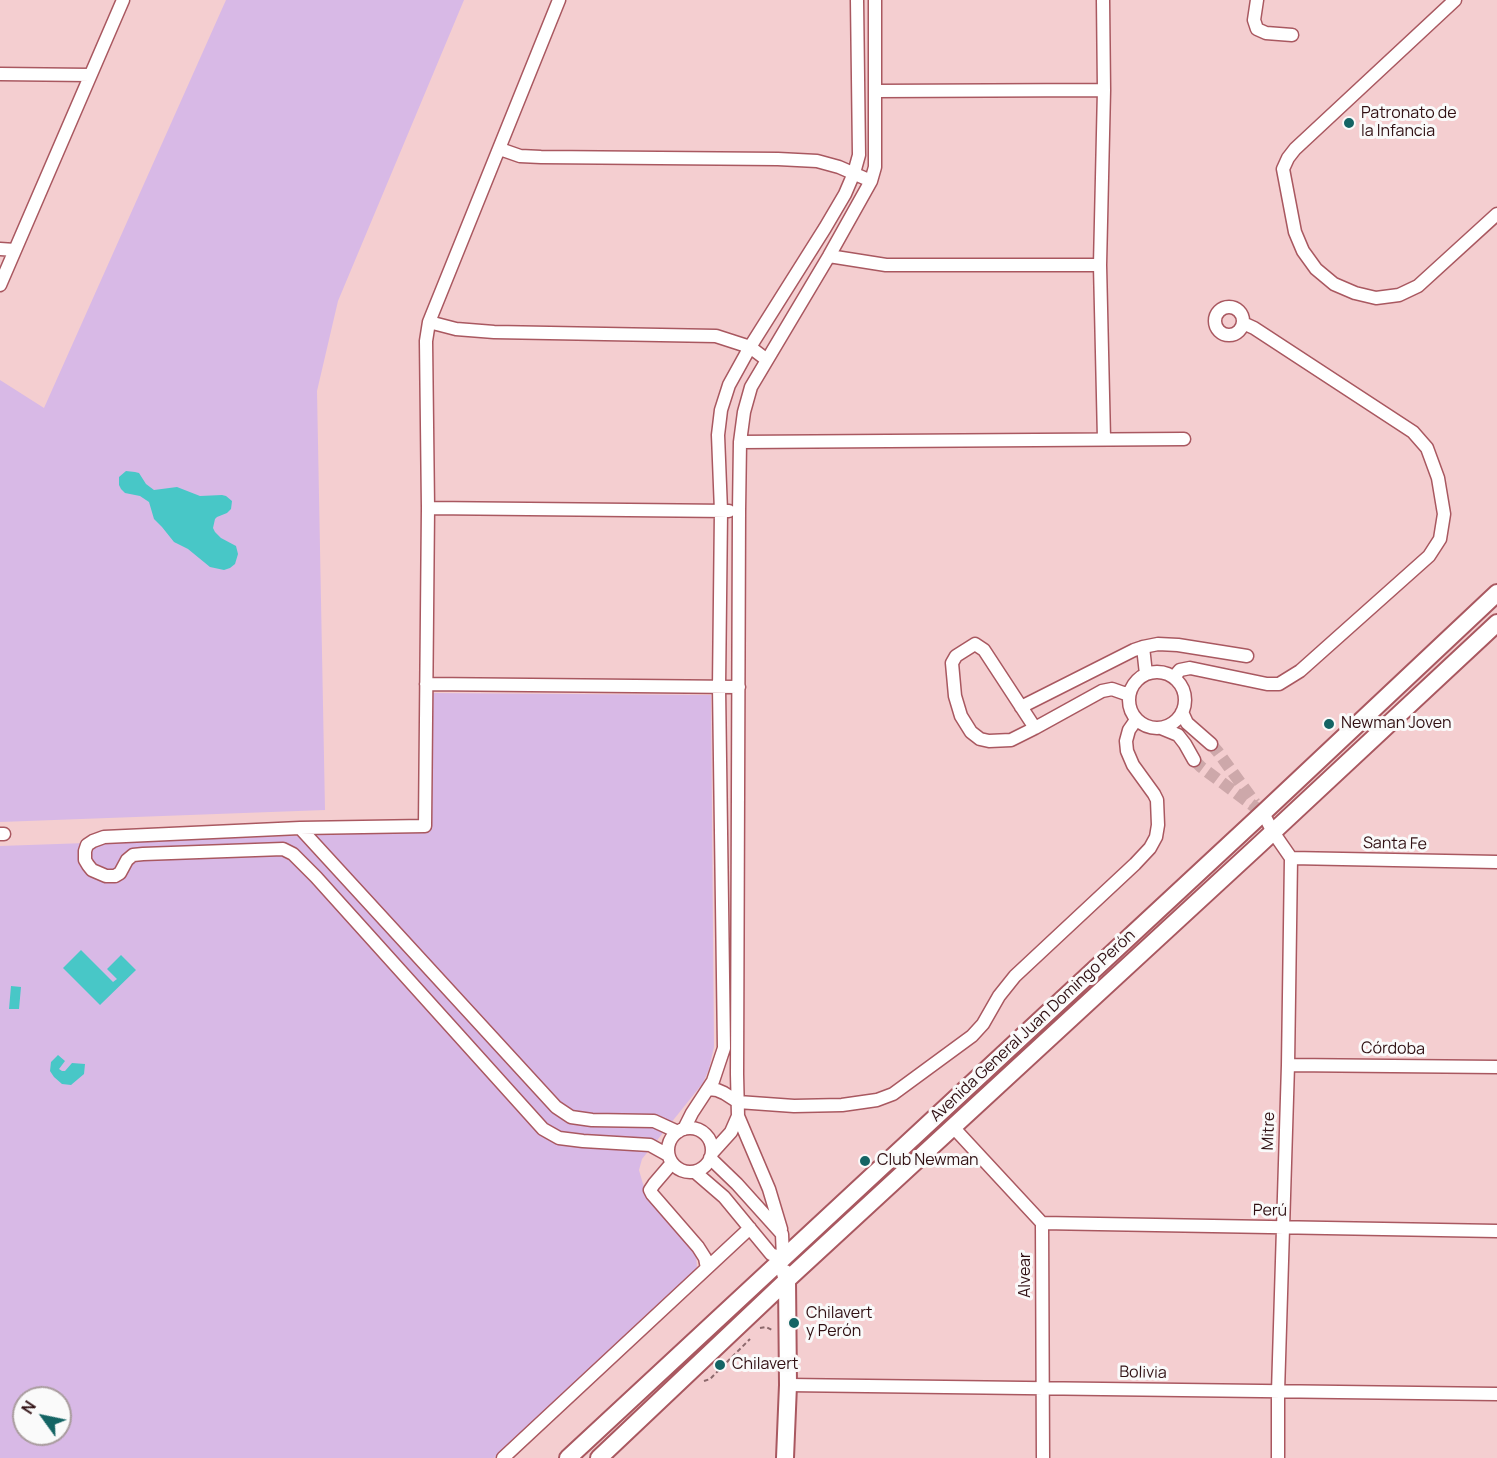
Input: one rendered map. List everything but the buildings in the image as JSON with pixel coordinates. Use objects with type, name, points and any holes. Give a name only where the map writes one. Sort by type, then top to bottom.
[{"type":"main road","name":"Avenida General Juan Domingo Perón","points":[[568,1458],[1497,593]]},
{"type":"main road","name":"Avenida General Juan Domingo Perón","points":[[599,1458],[787,1280],[1497,623]]},
{"type":"main road","points":[[783,1259],[787,1280],[788,1385],[785,1458]]},
{"type":"street","points":[[0,285],[123,0]]},
{"type":"street","points":[[559,0],[429,322],[426,341],[428,508],[425,826],[300,828],[104,837],[93,840],[87,845],[85,860],[98,874],[115,876],[120,873],[127,860],[133,855],[283,849],[292,854],[316,877],[543,1129],[559,1138],[582,1142],[650,1145],[682,1171],[695,1172],[704,1167],[731,1132],[738,1116]]},
{"type":"street","points":[[707,1268],[705,1258],[698,1247],[650,1190],[670,1159],[668,1148],[670,1142],[681,1131],[709,1089],[724,1048],[719,687],[721,511],[718,435],[721,410],[729,385],[750,347],[825,228],[845,194],[854,173],[858,155],[857,0]]},
{"type":"street","points":[[695,1172],[723,1197],[771,1254],[783,1259],[782,1234],[769,1189],[738,1116],[740,442],[744,412],[751,387],[871,181],[875,167],[875,0]]},
{"type":"street","points":[[1103,0],[1104,90],[1100,265],[1104,439]]},
{"type":"street","points":[[1257,0],[1254,21],[1257,29],[1266,33],[1292,35]]},
{"type":"street","points":[[1455,0],[1288,158],[1283,170],[1294,232],[1303,251],[1316,269],[1334,284],[1355,293],[1376,298],[1399,295],[1418,286],[1497,214]]},
{"type":"street","points":[[0,74],[90,75]]},
{"type":"street","points":[[875,91],[1104,90]]},
{"type":"street","points":[[500,149],[520,156],[541,157],[817,161],[839,166],[871,181]]},
{"type":"street","points":[[0,249],[15,249]]},
{"type":"street","points":[[829,256],[886,265],[1100,265]]},
{"type":"street","points":[[429,322],[456,329],[494,332],[716,336],[750,347],[767,360]]},
{"type":"street","points":[[1173,677],[1180,670],[1190,668],[1267,684],[1279,684],[1300,671],[1429,556],[1440,539],[1443,514],[1438,478],[1427,448],[1413,432],[1243,323]]},
{"type":"street","points":[[740,442],[1184,439]]},
{"type":"street","points":[[428,508],[739,511]]},
{"type":"street","points":[[1035,728],[984,650],[975,644],[956,656],[952,663],[955,696],[961,716],[971,732],[980,739],[1011,740],[1035,728],[1102,691],[1112,689],[1129,695]]},
{"type":"street","points":[[1021,706],[1143,647],[1158,644],[1178,645],[1247,656]]},
{"type":"street","points":[[1143,647],[1146,674]]},
{"type":"street","points":[[1155,672],[1173,677],[1180,684],[1185,703],[1177,720],[1161,728],[1152,728],[1136,720],[1131,713],[1129,695],[1137,680],[1146,674],[1155,672]]},
{"type":"street","points":[[426,684],[739,687]]},
{"type":"street","points":[[1182,712],[1187,723],[1211,744]]},
{"type":"street","points":[[709,1089],[724,1093],[738,1102],[794,1106],[842,1105],[877,1100],[893,1094],[972,1036],[983,1024],[1014,976],[1150,848],[1158,825],[1157,800],[1133,765],[1127,751],[1126,741],[1129,730],[1136,720]]},
{"type":"street","points":[[1161,728],[1178,735],[1194,760]]},
{"type":"street","points":[[1263,813],[1273,832],[1292,858]]},
{"type":"street","points":[[300,828],[556,1107],[571,1116],[592,1120],[654,1121],[681,1131],[698,1130],[709,1139],[711,1155],[782,1234]]},
{"type":"street","name":"Santa Fe","points":[[1292,858],[1497,862]]},
{"type":"street","name":"Mitre","points":[[1278,1458],[1292,858]]},
{"type":"street","name":"Córdoba","points":[[1288,1065],[1497,1067]]},
{"type":"street","points":[[953,1127],[1042,1223]]},
{"type":"street","name":"Perú","points":[[1042,1223],[1497,1231]]},
{"type":"street","name":"Alvear","points":[[1042,1223],[1043,1458]]},
{"type":"street","points":[[503,1458],[750,1228]]},
{"type":"street","name":"Bolivia","points":[[788,1385],[1497,1394]]},
{"type":"path","points":[[760,1329],[766,1327],[772,1330],[774,1338]]},
{"type":"path","points":[[698,1384],[710,1379],[751,1337]]},
{"type":"shaded area","points":[[226,0],[464,0],[338,301],[317,391],[325,810],[0,822],[0,380],[44,408]]},
{"type":"shaded area","points":[[431,693],[711,695],[714,1047],[703,1083],[642,1159],[639,1170],[647,1198],[696,1254],[697,1267],[694,1273],[494,1458],[0,1458],[0,846],[431,831]]},
{"type":"water","points":[[126,471],[139,473],[146,484],[154,490],[177,487],[200,496],[226,496],[232,501],[231,509],[215,519],[213,528],[221,538],[236,546],[238,554],[235,564],[224,570],[210,567],[188,549],[174,542],[154,519],[149,502],[140,496],[125,493],[121,489],[119,477]]},
{"type":"water","points":[[81,950],[113,982],[117,979],[107,969],[121,955],[136,970],[100,1005],[63,968]]},
{"type":"water","points":[[11,986],[21,987],[19,1009],[9,1009]]},
{"type":"water","points":[[58,1055],[65,1061],[59,1069],[62,1071],[65,1071],[72,1063],[85,1064],[84,1074],[71,1085],[62,1084],[50,1071],[51,1062]]},
{"type":"tunnel","points":[[1211,744],[1255,803]]},
{"type":"tunnel","points":[[1194,760],[1263,813]]},
{"type":"place","name":"Patronato de la Infancia","points":[[1349,123]]},
{"type":"place","name":"Newman Joven","points":[[1329,724]]},
{"type":"place","name":"Club Newman","points":[[865,1161]]},
{"type":"place","name":"Chilavert y Perón","points":[[794,1323]]},
{"type":"place","name":"Chilavert","points":[[720,1365]]}]
